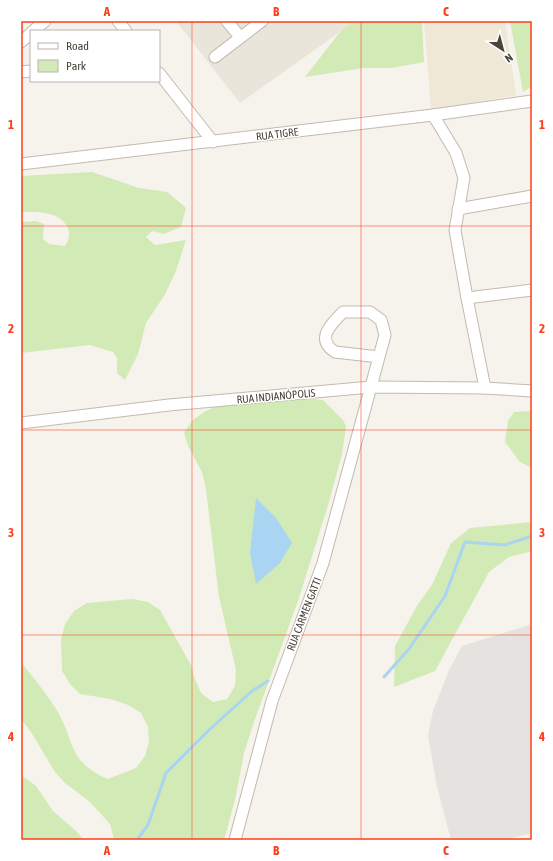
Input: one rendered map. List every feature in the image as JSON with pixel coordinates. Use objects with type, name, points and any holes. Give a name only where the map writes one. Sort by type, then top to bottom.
[{"type":"street","points":[[34,30],[44,21]]},
{"type":"street","points":[[118,21],[125,30]]},
{"type":"street","points":[[227,21],[240,37]]},
{"type":"street","points":[[215,57],[262,21]]},
{"type":"street","points":[[21,42],[30,34]]},
{"type":"street","points":[[160,74],[212,142]]},
{"type":"street","name":"RUA TIGRE","points":[[21,164],[433,115],[532,101]]},
{"type":"street","points":[[433,115],[456,153],[464,178],[455,230],[485,388]]},
{"type":"street","points":[[458,209],[532,196]]},
{"type":"street","points":[[467,298],[532,290]]},
{"type":"street","points":[[343,312],[370,312],[381,320],[385,335],[379,357],[335,352],[329,349],[325,339],[327,329],[343,312]]},
{"type":"street","name":"RUA CARMEN GATTI","points":[[234,840],[272,701],[323,563],[379,357]]},
{"type":"street","name":"RUA INDIANÓPOLIS","points":[[21,423],[169,405],[371,388],[485,388],[532,391]]},
{"type":"shaded area","points":[[176,21],[352,21],[340,32],[240,103]]},
{"type":"shaded area","points":[[424,21],[505,21],[516,95],[431,110]]},
{"type":"shaded area","points":[[532,624],[532,832],[530,834],[502,840],[451,840],[437,787],[428,735],[433,711],[449,670],[462,646]]},
{"type":"green space","points":[[352,21],[422,21],[424,62],[391,68],[364,68],[305,77],[340,32]]},
{"type":"green space","points":[[510,21],[532,21],[532,86],[523,92]]},
{"type":"green space","points":[[92,172],[139,188],[167,192],[186,208],[181,227],[164,234],[152,231],[146,237],[155,245],[186,240],[176,271],[164,296],[146,323],[138,354],[125,380],[117,373],[117,358],[113,352],[90,345],[21,353],[21,222],[36,221],[44,224],[43,239],[49,244],[65,246],[69,234],[67,226],[58,217],[47,213],[21,212],[21,176]]},
{"type":"green space","points":[[292,397],[323,400],[343,420],[346,426],[342,454],[329,502],[298,601],[244,753],[235,800],[224,840],[113,840],[110,824],[90,802],[65,783],[55,772],[31,732],[21,719],[21,662],[56,709],[78,757],[85,765],[108,779],[136,768],[145,756],[149,742],[148,727],[141,713],[128,705],[111,699],[80,694],[70,684],[62,671],[61,639],[65,624],[74,611],[87,603],[132,599],[148,602],[160,610],[191,665],[201,693],[213,702],[227,699],[235,686],[236,670],[219,597],[206,489],[202,472],[188,446],[184,432],[194,419],[219,405]]},
{"type":"green space","points":[[532,411],[532,468],[520,462],[505,442],[508,421],[514,412]]},
{"type":"green space","points":[[532,522],[532,551],[509,557],[489,572],[435,671],[394,687],[395,646],[418,604],[432,585],[451,543],[470,528]]},
{"type":"green space","points":[[21,777],[24,777],[36,786],[53,811],[84,840],[21,840]]},
{"type":"water","points":[[256,498],[276,518],[292,543],[280,563],[256,584],[250,553]]},
{"type":"waterway","points":[[384,677],[409,649],[445,596],[465,542],[505,545],[532,536]]},
{"type":"waterway","points":[[137,840],[148,825],[166,773],[208,731],[252,691],[268,681]]}]
